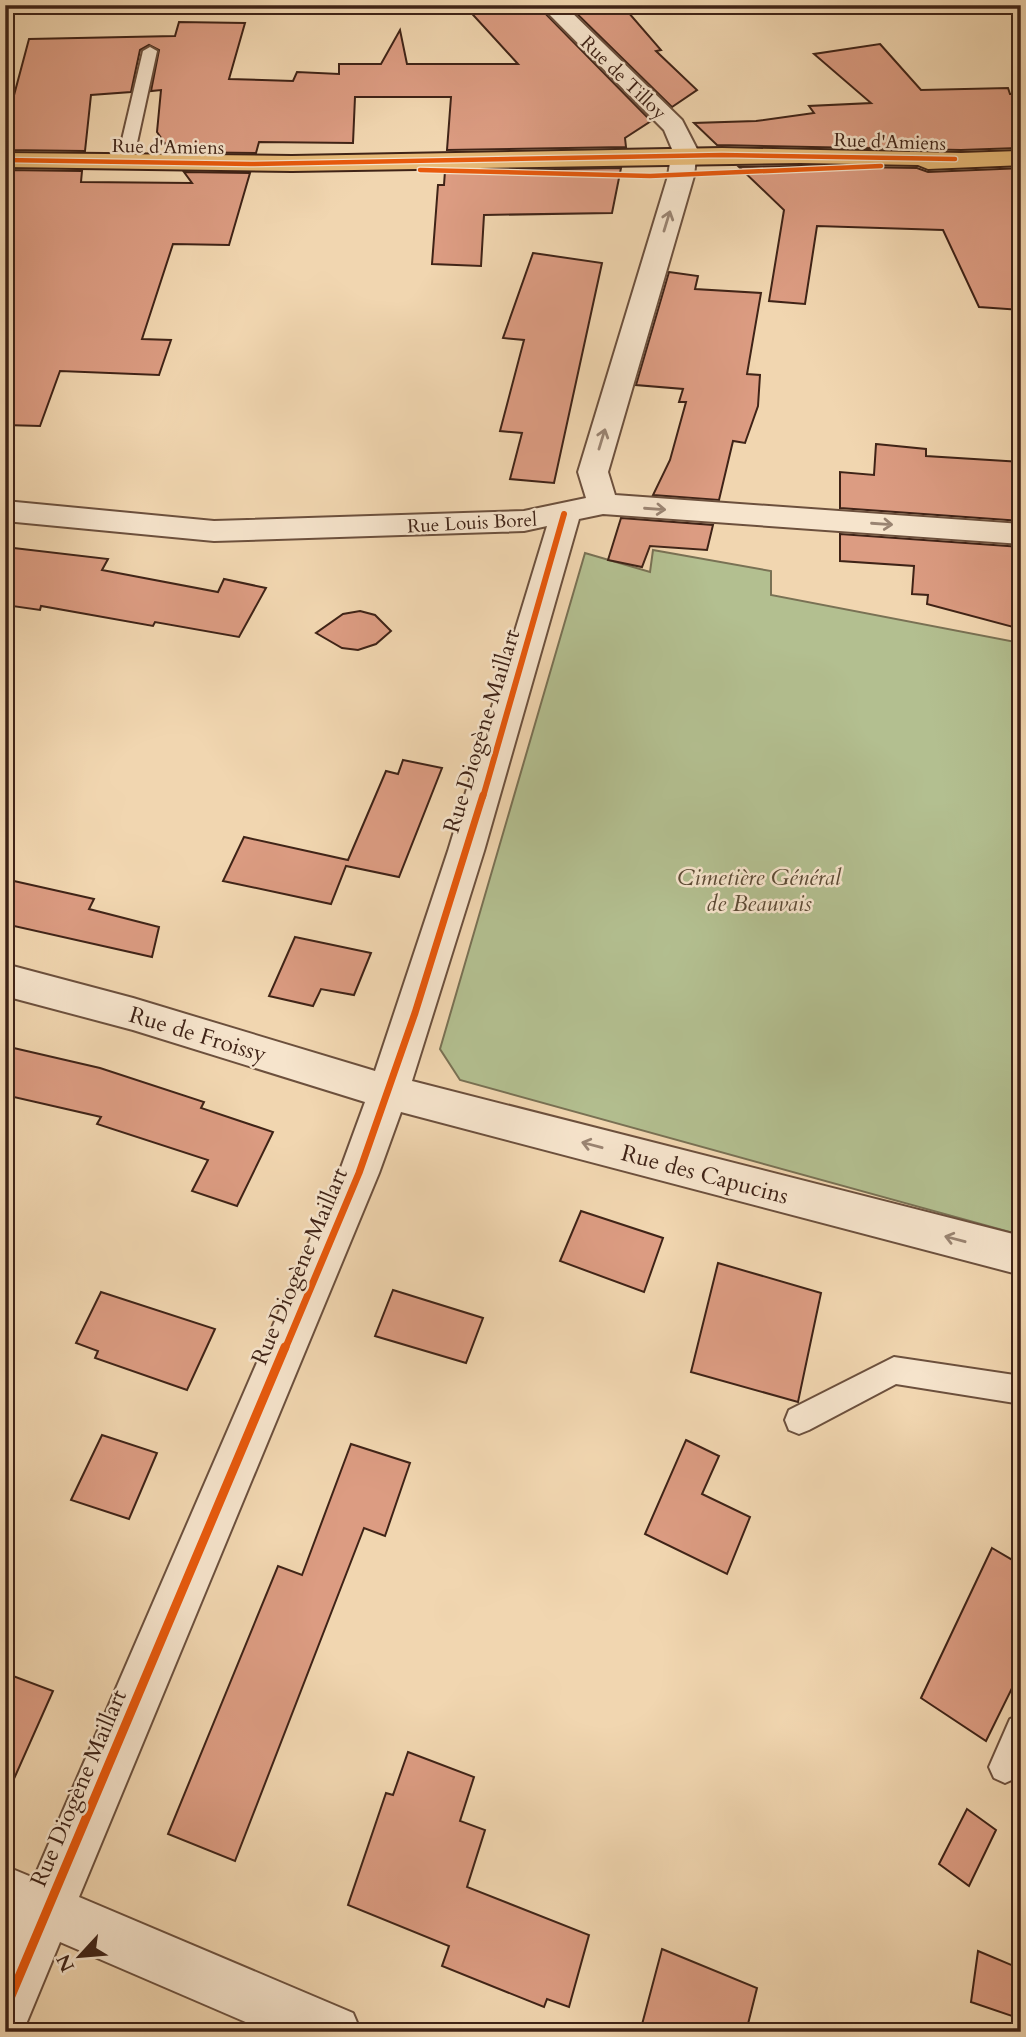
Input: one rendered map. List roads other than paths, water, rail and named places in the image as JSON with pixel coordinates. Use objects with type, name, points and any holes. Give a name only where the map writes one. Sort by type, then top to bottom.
[{"type":"main road","name":"Rue d'Amiens","points":[[5,160],[331,163],[493,174],[684,166],[1021,158]]},
{"type":"street","name":"Rue de Tilloy","points":[[551,5],[673,125],[686,145],[684,166]]},
{"type":"street","name":"Rue Diogène Maillart","points":[[5,2010],[26,1901],[359,1174],[389,1092],[491,767],[563,525],[583,509],[594,480],[597,454],[684,166]]},
{"type":"street","name":"Rue Louis Borel","points":[[5,512],[214,531],[524,521],[583,509],[1021,534]]},
{"type":"street","name":"Rue de Froissy","points":[[5,980],[132,1014],[389,1092]]},
{"type":"street","name":"Rue des Capucins","points":[[389,1092],[1021,1256]]},
{"type":"street","points":[[26,1901],[334,2032]]},
{"type":"lane","points":[[125,161],[150,51]]},
{"type":"lane","points":[[799,1420],[894,1370],[1021,1390]]},
{"type":"lane","points":[[1005,1767],[1021,1730]]},
{"type":"park label","name":"Cimetière Général de Beauvais","points":[[759,890]]}]
